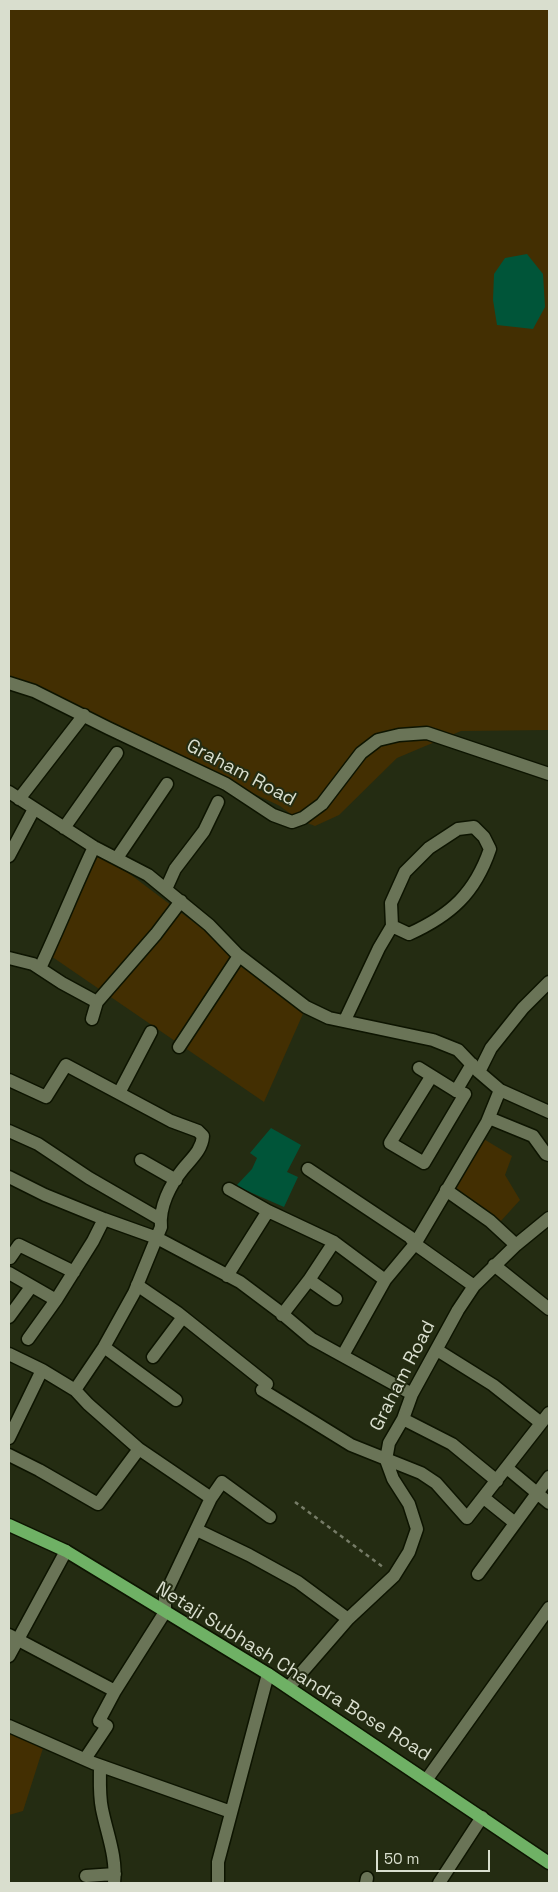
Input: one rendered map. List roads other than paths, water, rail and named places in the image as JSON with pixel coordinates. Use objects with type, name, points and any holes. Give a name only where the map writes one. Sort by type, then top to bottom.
[{"type":"main road","name":"Netaji Subhash Chandra Bose Road","points":[[9,1524],[66,1551],[289,1687],[549,1863]]},
{"type":"street","name":"Graham Road","points":[[9,683],[34,690],[226,784],[274,815],[292,822],[303,818],[322,804],[361,753],[378,740],[399,735],[427,733],[549,774]]},
{"type":"street","points":[[84,715],[14,796],[94,847],[148,875],[209,925],[239,956],[306,1007],[329,1018],[433,1040],[458,1050],[500,1090],[549,1112]]},
{"type":"street","points":[[64,828],[117,753]]},
{"type":"street","points":[[117,858],[167,784]]},
{"type":"street","points":[[166,889],[175,869],[204,831],[218,802]]},
{"type":"street","points":[[9,856],[34,809]]},
{"type":"street","points":[[345,1020],[379,948],[392,926],[392,903],[405,872],[429,848],[458,829],[474,827],[484,837],[490,849],[484,867],[469,893],[448,912],[427,926],[409,934],[392,926]]},
{"type":"street","points":[[40,968],[59,928],[74,888],[94,847]]},
{"type":"street","points":[[92,1019],[97,1002],[156,934],[181,901]]},
{"type":"street","points":[[179,1047],[239,956]]},
{"type":"street","points":[[9,958],[33,964],[97,1002]]},
{"type":"street","points":[[456,1091],[523,1008],[549,982]]},
{"type":"street","points":[[119,1093],[151,1032]]},
{"type":"street","points":[[9,1080],[46,1098],[66,1065],[171,1121],[198,1131],[203,1136],[194,1158],[166,1196],[160,1219],[161,1228],[137,1286],[104,1347],[75,1390]]},
{"type":"street","points":[[419,1068],[431,1077],[465,1094],[424,1163],[390,1143],[431,1077]]},
{"type":"street","points":[[343,1355],[385,1280],[415,1244],[489,1118],[500,1090]]},
{"type":"street","points":[[489,1118],[532,1136],[546,1154],[549,1155]]},
{"type":"street","points":[[9,1131],[38,1144],[89,1178],[160,1219]]},
{"type":"street","points":[[141,1160],[176,1180]]},
{"type":"street","points":[[308,1169],[410,1237],[415,1244],[474,1286]]},
{"type":"street","points":[[9,1177],[45,1195],[157,1238],[240,1282],[312,1339],[412,1394]]},
{"type":"street","points":[[229,1189],[268,1211],[334,1242],[385,1280]]},
{"type":"street","points":[[446,1190],[490,1221],[516,1245]]},
{"type":"street","points":[[228,1276],[268,1211]]},
{"type":"street","name":"Graham Road","points":[[289,1687],[348,1619],[394,1576],[409,1552],[417,1529],[409,1504],[393,1479],[386,1460],[390,1443],[403,1419],[412,1394],[458,1310],[474,1286],[516,1245],[549,1218]]},
{"type":"street","points":[[28,1339],[74,1272],[104,1219]]},
{"type":"street","points":[[282,1315],[309,1280],[334,1242]]},
{"type":"street","points":[[10,1258],[19,1245],[74,1272]]},
{"type":"street","points":[[494,1265],[549,1309]]},
{"type":"street","points":[[9,1273],[56,1300]]},
{"type":"street","points":[[309,1280],[336,1299]]},
{"type":"street","points":[[137,1286],[183,1317],[264,1387],[350,1445],[421,1473],[436,1483],[467,1518],[545,1418],[437,1350]]},
{"type":"street","points":[[9,1317],[31,1287]]},
{"type":"street","points":[[153,1358],[183,1317]]},
{"type":"street","points":[[104,1347],[176,1400]]},
{"type":"street","points":[[9,1354],[42,1370],[75,1390],[94,1410],[139,1449],[211,1498]]},
{"type":"street","points":[[9,1438],[42,1370]]},
{"type":"street","points":[[403,1419],[452,1444],[497,1481]]},
{"type":"street","points":[[9,1455],[98,1504],[139,1449]]},
{"type":"street","points":[[507,1468],[549,1503]]},
{"type":"street","points":[[478,1574],[549,1477]]},
{"type":"street","points":[[84,1759],[107,1726],[98,1721],[165,1612],[165,1595],[211,1498],[222,1482],[270,1518]]},
{"type":"street","points":[[484,1498],[515,1523]]},
{"type":"street","points":[[197,1530],[298,1582],[348,1619]]},
{"type":"street","points":[[9,1656],[14,1637],[66,1551]]},
{"type":"street","points":[[427,1779],[549,1608]]},
{"type":"street","points":[[14,1637],[115,1691]]},
{"type":"street","points":[[218,1883],[218,1862],[268,1674]]},
{"type":"street","points":[[9,1726],[100,1766],[231,1812]]},
{"type":"street","points":[[86,1876],[115,1879],[112,1849],[101,1808],[100,1766]]},
{"type":"street","points":[[440,1883],[482,1817]]}]
